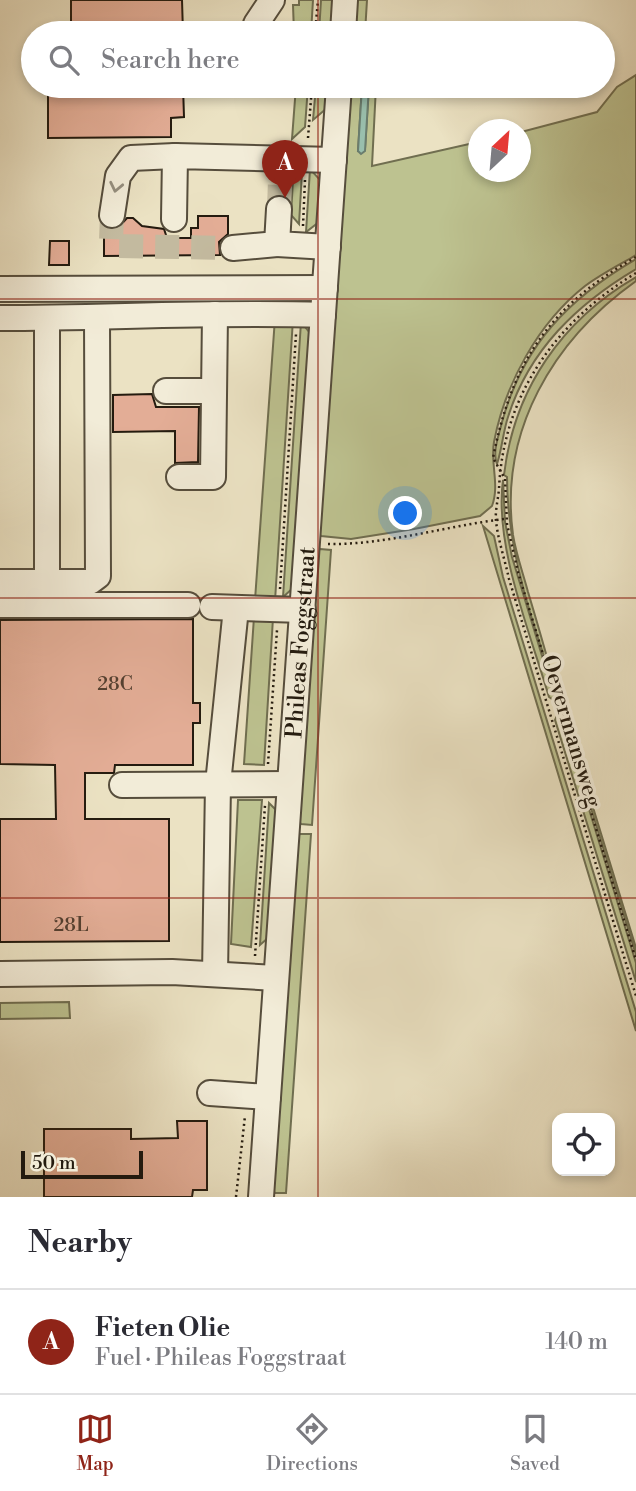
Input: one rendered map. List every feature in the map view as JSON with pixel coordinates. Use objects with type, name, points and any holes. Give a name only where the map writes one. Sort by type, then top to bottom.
[{"type":"street","points":[[258,21],[272,0]]},
{"type":"street","points":[[343,21],[345,0]]},
{"type":"street","name":"Phileas Foggstraat","points":[[261,1197],[258,1096],[290,610],[307,544],[338,98]]},
{"type":"street","points":[[112,215],[118,176],[131,159],[175,156],[281,169],[307,159],[334,160]]},
{"type":"street","points":[[173,219],[175,156]]},
{"type":"street","points":[[279,209],[289,244]]},
{"type":"street","points":[[233,248],[289,244],[328,247]]},
{"type":"street","points":[[0,289],[325,288]]},
{"type":"street","points":[[0,318],[97,319],[156,313],[323,315]]},
{"type":"street","points":[[179,477],[213,477],[215,314]]},
{"type":"street","points":[[47,318],[47,582]]},
{"type":"street","points":[[0,582],[90,582],[98,572],[97,319]]},
{"type":"street","points":[[166,391],[214,391]]},
{"type":"street","points":[[0,605],[290,610]]},
{"type":"street","points":[[212,607],[218,784],[215,974]]},
{"type":"street","points":[[122,785],[278,784]]},
{"type":"street","points":[[0,974],[215,974],[265,977]]},
{"type":"street","points":[[210,1093],[258,1096]]},
{"type":"path","points":[[316,21],[318,0]]},
{"type":"path","points":[[289,244],[307,159],[311,98]]},
{"type":"path","name":"Oevermansweg","points":[[636,257],[579,293],[551,323],[516,382],[499,428],[493,458],[505,479],[506,519],[518,572],[636,960]]},
{"type":"path","name":"Oevermansweg","points":[[636,272],[592,302],[541,357],[515,409],[499,472],[496,520],[509,579],[636,996]]},
{"type":"path","points":[[265,977],[290,610],[297,314]]},
{"type":"path","points":[[307,544],[371,542],[456,524],[506,519]]},
{"type":"path","points":[[236,1197],[258,1096]]},
{"type":"shaded area","points":[[299,0],[313,0],[312,21],[294,21],[293,5],[299,5]]},
{"type":"shaded area","points":[[321,0],[334,0],[333,21],[320,21]]},
{"type":"shaded area","points":[[353,0],[367,0],[366,21],[352,21]]},
{"type":"shaded area","points":[[636,75],[636,255],[585,286],[568,301],[538,336],[526,356],[506,398],[494,442],[495,490],[492,506],[480,516],[414,529],[351,539],[321,536],[316,530],[346,98],[361,98],[358,151],[365,149],[368,98],[375,98],[372,166],[468,144],[468,182],[531,182],[531,129],[597,112],[608,98],[615,98],[615,90]]},
{"type":"shaded area","points":[[295,98],[307,98],[305,127],[292,139]]},
{"type":"shaded area","points":[[315,98],[327,98],[327,108],[313,120]]},
{"type":"shaded area","points":[[361,98],[368,98],[365,151],[361,154],[358,151]]},
{"type":"shaded area","points":[[310,169],[322,182],[319,222],[306,232]]},
{"type":"shaded area","points":[[302,172],[299,224],[291,215],[293,180]]},
{"type":"shaded area","points":[[636,259],[636,269],[594,297],[542,350],[517,393],[506,423],[497,464],[496,443],[511,394],[536,347],[570,307]]},
{"type":"shaded area","points":[[636,277],[636,281],[580,331],[557,360],[538,391],[524,424],[515,460],[511,497],[514,542],[559,700],[517,562],[508,505],[507,477],[504,475],[518,414],[546,360],[564,336],[586,314],[609,294]]},
{"type":"shaded area","points":[[275,318],[293,319],[275,601],[255,600]]},
{"type":"shaded area","points":[[301,322],[311,334],[293,588],[283,597]]},
{"type":"shaded area","points":[[503,480],[505,522],[512,557],[556,702],[549,697],[509,561],[502,506]]},
{"type":"shaded area","points":[[483,526],[494,536],[503,577],[636,1012],[636,1031]]},
{"type":"shaded area","points":[[320,549],[331,550],[312,825],[301,824],[296,818],[315,553]]},
{"type":"shaded area","points":[[254,617],[273,618],[264,765],[244,764]]},
{"type":"shaded area","points":[[562,706],[636,948],[636,955],[567,730]]},
{"type":"shaded area","points":[[559,711],[636,963],[636,982],[555,720]]},
{"type":"shaded area","points":[[238,800],[262,800],[251,947],[231,944]]},
{"type":"shaded area","points":[[269,803],[278,812],[269,937],[260,945]]},
{"type":"shaded area","points":[[300,834],[311,834],[286,1193],[275,1193],[270,1187],[294,839]]},
{"type":"shaded area","points":[[69,1002],[70,1018],[0,1019],[0,1003]]},
{"type":"building","points":[[71,0],[182,0],[183,21],[71,21]]},
{"type":"building","points":[[48,98],[183,98],[184,117],[171,118],[171,137],[48,138]]},
{"type":"building","points":[[198,216],[228,216],[228,234],[219,242],[220,255],[104,256],[104,227],[117,229],[127,218],[133,218],[142,226],[164,229],[167,238],[191,238],[191,228],[198,228]]},
{"type":"building","points":[[50,241],[69,241],[69,265],[49,265]]},
{"type":"building","points":[[152,394],[156,407],[199,407],[198,462],[175,463],[175,431],[113,432],[113,395]]},
{"type":"building","points":[[193,619],[193,703],[200,703],[200,723],[193,723],[193,765],[115,765],[114,773],[85,773],[85,819],[169,819],[169,941],[0,942],[0,819],[56,819],[55,765],[0,764],[0,620]]},
{"type":"building","points":[[177,1121],[207,1121],[207,1190],[193,1190],[192,1197],[44,1197],[44,1129],[131,1129],[131,1139],[178,1138]]},
{"type":"tunnel","points":[[279,209],[280,180]]},
{"type":"tunnel","points":[[112,215],[111,241],[117,246],[233,248]]},
{"type":"place","name":"Fieten Olie","points":[[285,198]]}]
